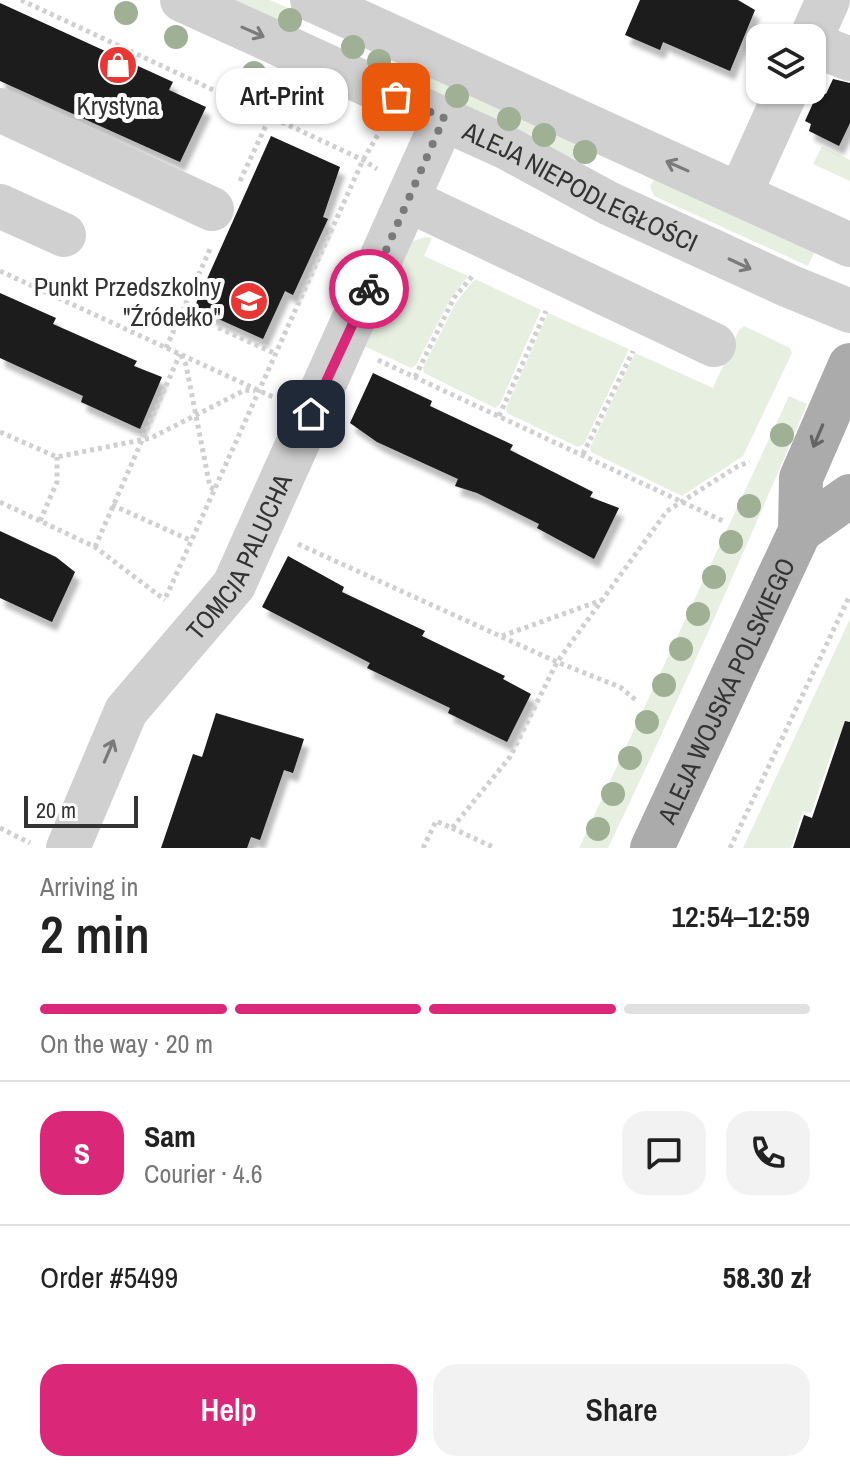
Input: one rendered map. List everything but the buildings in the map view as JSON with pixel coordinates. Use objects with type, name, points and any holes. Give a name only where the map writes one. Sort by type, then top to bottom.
[{"type":"main road","name":"ALEJA WOJSKA POLSKIEGO","points":[[652,848],[800,531],[801,478],[850,365]]},
{"type":"main road","name":"ALEJA WOJSKA POLSKIEGO","points":[[800,531],[850,496]]},
{"type":"street","name":"ALEJA NIEPODLEGŁOŚCI","points":[[182,0],[507,148],[608,203],[850,311]]},
{"type":"street","name":"ALEJA NIEPODLEGŁOŚCI","points":[[312,0],[381,14],[636,147],[850,245]]},
{"type":"street","points":[[818,24],[828,0]]},
{"type":"street","points":[[826,48],[850,59]]},
{"type":"street","points":[[740,194],[781,104]]},
{"type":"street","points":[[0,110],[212,209]]},
{"type":"street","name":"TOMCIA PALUCHA","points":[[68,848],[126,711],[234,585],[444,118]]},
{"type":"street","points":[[608,203],[636,147]]},
{"type":"street","points":[[408,200],[714,345]]},
{"type":"street","points":[[0,206],[64,235]]},
{"type":"path","points":[[21,0],[363,160],[158,611]]},
{"type":"path","points":[[415,377],[454,298],[472,278],[491,239]]},
{"type":"path","points":[[0,271],[260,391]]},
{"type":"path","points":[[499,416],[563,273]]},
{"type":"path","points":[[182,311],[276,354]]},
{"type":"path","points":[[583,454],[650,315]]},
{"type":"path","points":[[344,344],[723,521]]},
{"type":"path","points":[[180,354],[186,365],[210,487],[215,490]]},
{"type":"path","points":[[95,547],[180,354]]},
{"type":"path","points":[[0,432],[57,457],[144,439],[245,390],[260,391]]},
{"type":"path","points":[[40,521],[57,482],[57,457]]},
{"type":"path","points":[[452,828],[510,757],[557,662],[667,511],[738,466],[750,462]]},
{"type":"path","points":[[0,502],[95,547],[165,600]]},
{"type":"path","points":[[112,505],[192,541]]},
{"type":"path","points":[[284,538],[557,662],[620,687],[637,701]]},
{"type":"path","points":[[730,848],[850,595]]},
{"type":"path","points":[[501,636],[602,600]]},
{"type":"path","points":[[423,848],[436,821],[495,848]]},
{"type":"path","points":[[0,828],[35,845],[33,848]]},
{"type":"shaded area","points":[[225,0],[270,0],[299,13],[292,30]]},
{"type":"shaded area","points":[[426,71],[593,152],[592,159],[583,163],[418,88]]},
{"type":"shaded area","points":[[822,146],[850,160],[850,181],[813,164]]},
{"type":"shaded area","points":[[659,178],[816,249],[808,266],[654,196],[650,186]]},
{"type":"shaded area","points":[[432,238],[424,256],[468,276],[451,298],[416,365],[411,368],[364,346],[413,241]]},
{"type":"shaded area","points":[[475,279],[541,310],[500,404],[495,408],[424,373],[423,368],[456,302]]},
{"type":"shaded area","points":[[548,313],[629,349],[584,444],[578,447],[507,413],[506,408]]},
{"type":"shaded area","points":[[744,326],[790,348],[792,353],[743,456],[682,496],[591,452],[590,447],[635,353],[713,388],[739,330]]},
{"type":"shaded area","points":[[789,396],[807,404],[660,738],[608,848],[579,848]]},
{"type":"shaded area","points":[[850,619],[850,728],[845,743],[836,740],[811,813],[803,811],[791,848],[743,848]]},
{"type":"way so far","points":[[369,289],[444,118],[396,97]]},
{"type":"place","name":"Krystyna","points":[[118,65]]},
{"type":"place","name":"Art-Print","points":[[396,97]]},
{"type":"place","name":"Punkt Przedszkolny \"Źródełko\"","points":[[249,301]]},
{"type":"route","points":[[311,414],[369,289]]}]
